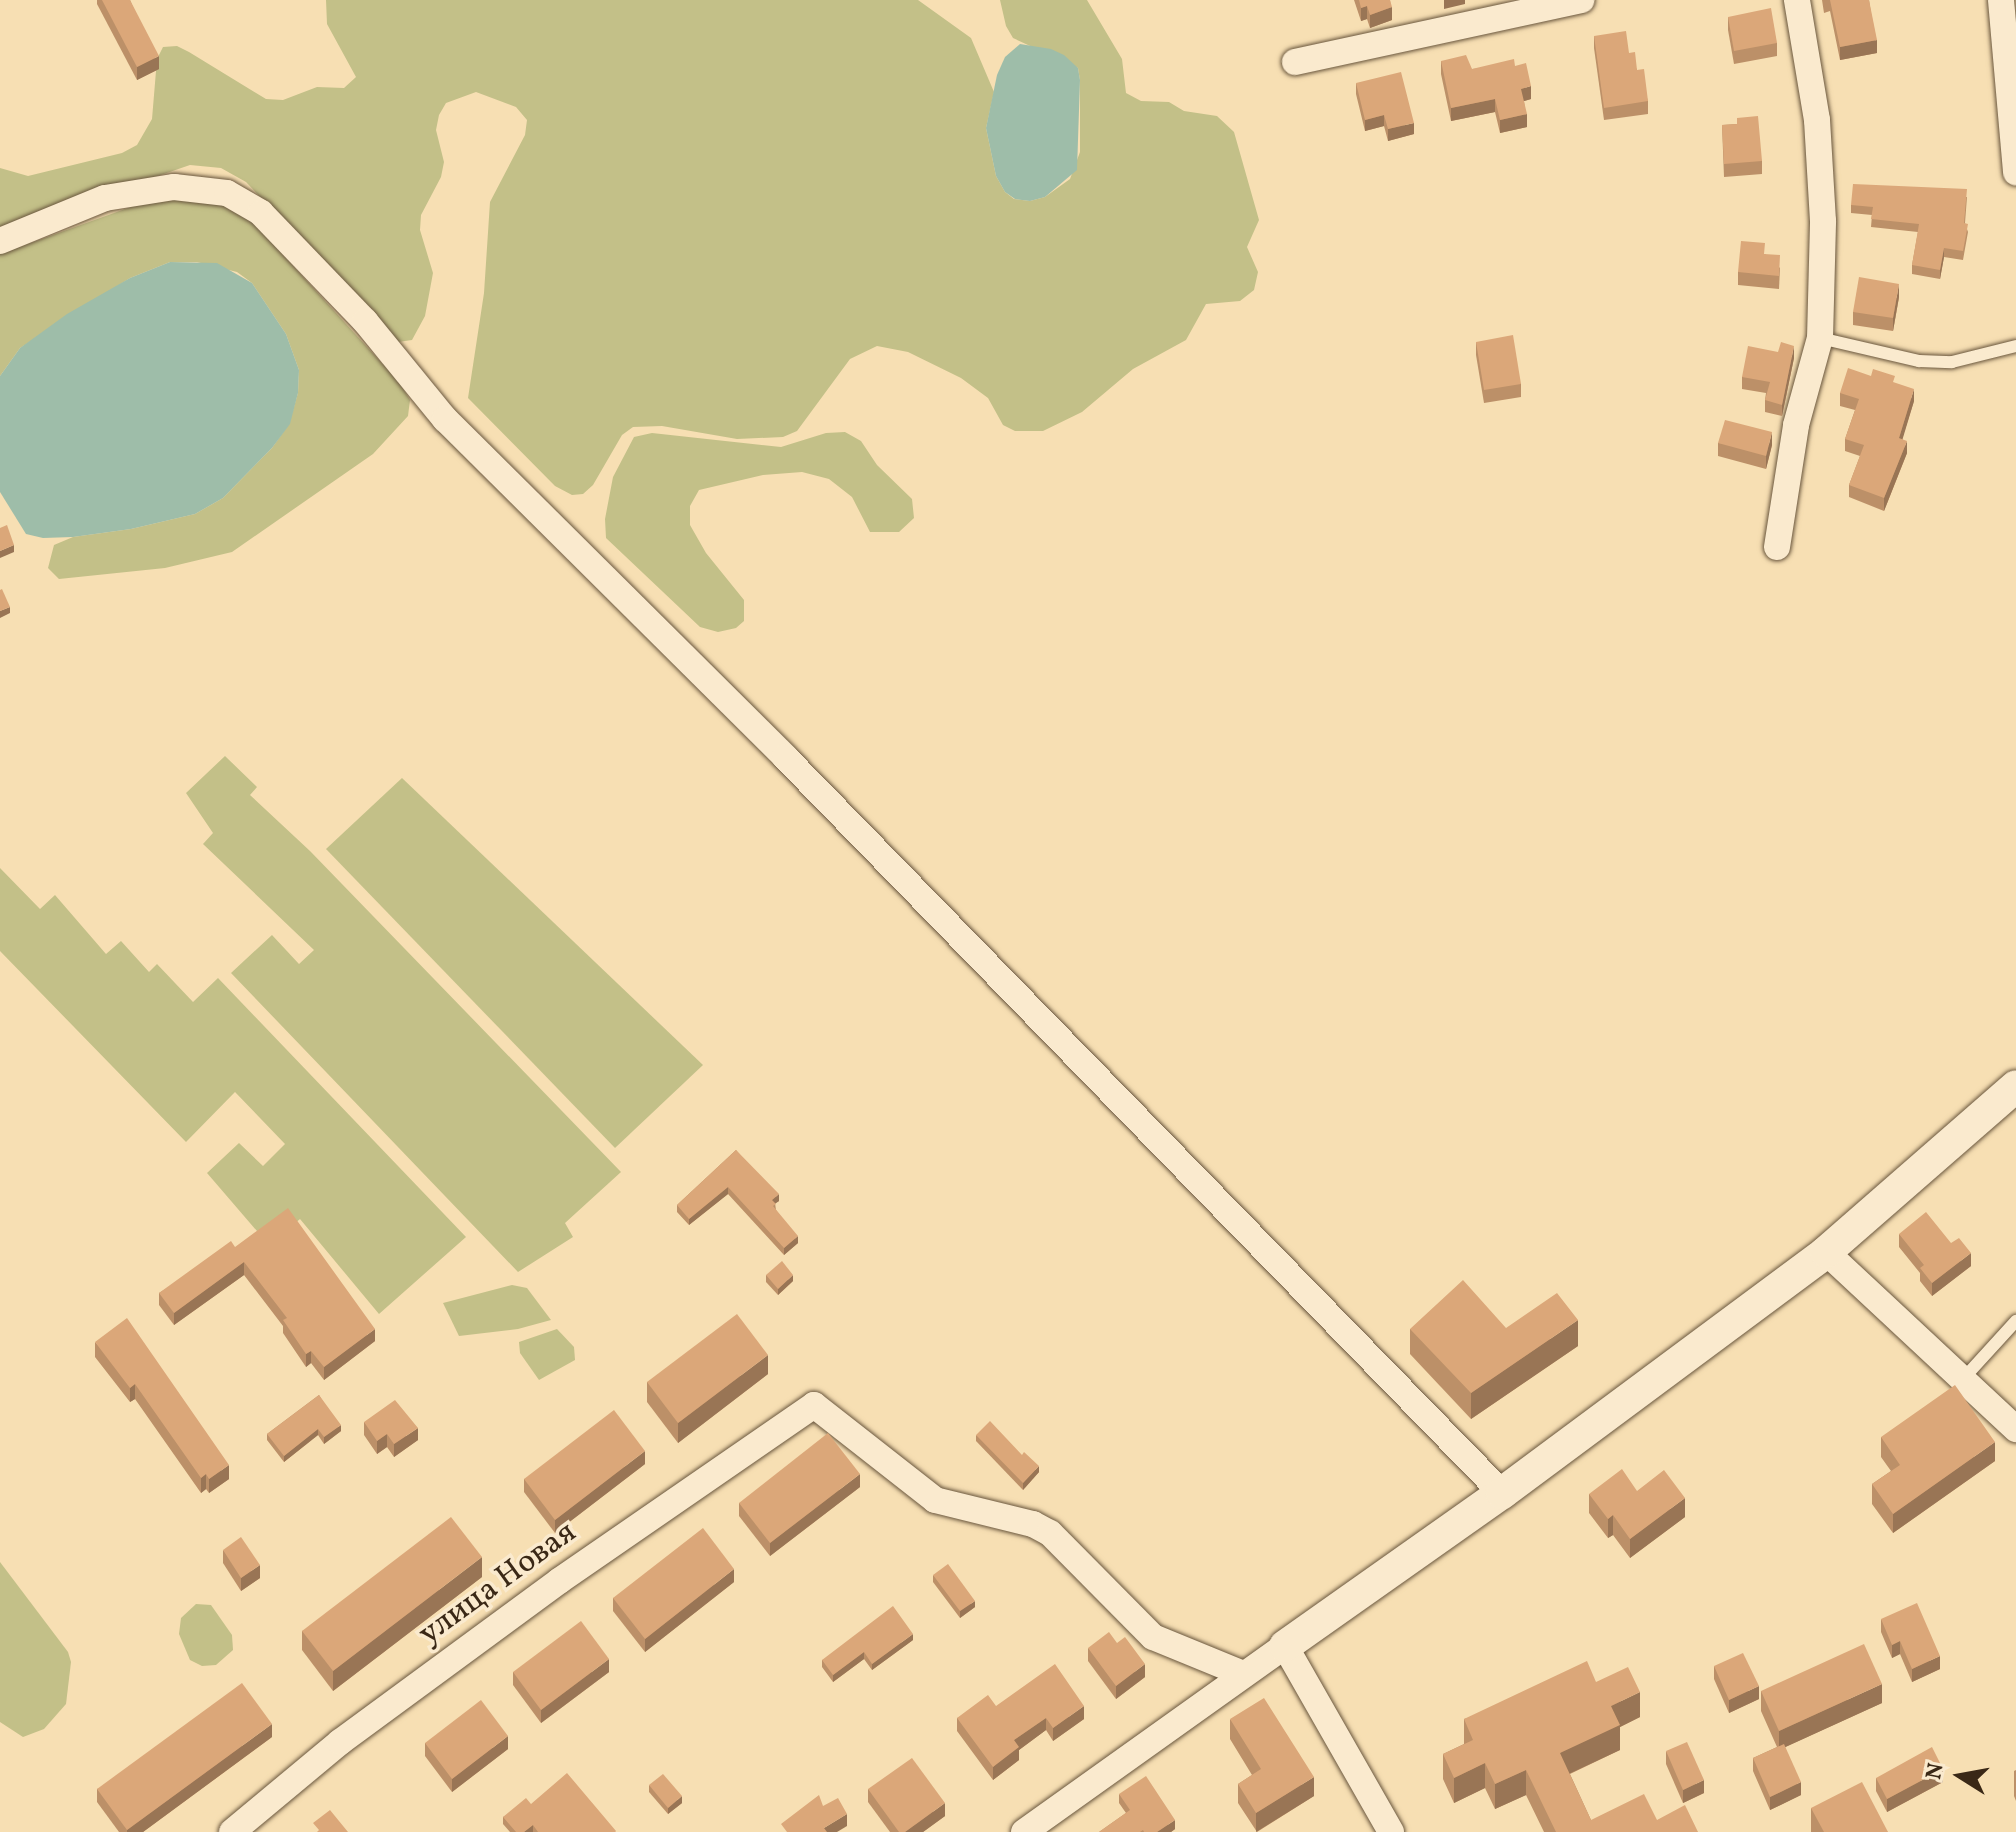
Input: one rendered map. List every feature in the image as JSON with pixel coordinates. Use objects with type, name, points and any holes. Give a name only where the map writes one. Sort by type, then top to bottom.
[{"type":"street","points":[[1295,62],[1581,0]]},
{"type":"street","points":[[1777,547],[1796,425],[1820,338],[1823,221],[1817,120],[1797,0]]},
{"type":"street","points":[[2001,0],[2016,172]]},
{"type":"street","points":[[0,241],[105,198],[174,187],[227,193],[261,213],[365,321],[445,419],[785,757],[1502,1493]]},
{"type":"street","points":[[1024,1832],[1502,1493],[1826,1252],[2016,1086]]},
{"type":"street","points":[[1826,1252],[2016,1429]]},
{"type":"street","name":"улица Новая","points":[[232,1832],[340,1742],[533,1599],[814,1405],[935,1500],[1033,1524],[1050,1533],[1153,1637],[1243,1674]]},
{"type":"street","points":[[1285,1646],[1391,1832]]},
{"type":"lane","points":[[1820,338],[1919,361],[1952,362],[2016,346]]},
{"type":"lane","points":[[1963,1379],[2016,1321]]},
{"type":"shaded area","points":[[326,0],[918,0],[971,38],[994,92],[986,128],[996,176],[1005,192],[1014,199],[1030,201],[1045,197],[1070,179],[1080,152],[1080,80],[1078,68],[1013,38],[1006,26],[1000,0],[1087,0],[1122,59],[1126,93],[1141,101],[1169,102],[1184,111],[1217,116],[1234,132],[1259,220],[1247,247],[1258,272],[1254,290],[1240,301],[1206,304],[1186,340],[1133,369],[1082,412],[1043,431],[1015,431],[1003,425],[988,398],[961,378],[908,352],[877,346],[850,359],[797,431],[783,437],[737,439],[662,426],[633,427],[622,435],[593,485],[583,494],[572,495],[555,486],[468,398],[484,293],[490,202],[525,135],[527,120],[516,107],[476,92],[446,103],[439,115],[436,130],[444,162],[441,177],[421,215],[420,230],[433,273],[425,316],[412,340],[398,342],[246,182],[221,168],[190,165],[0,230],[0,168],[28,176],[122,153],[137,145],[152,119],[157,59],[163,47],[177,46],[189,52],[266,99],[283,100],[317,87],[344,88],[356,77],[327,24]]},
{"type":"shaded area","points":[[1020,44],[1051,49],[1064,55],[1078,68],[1080,80],[1077,170],[1045,197],[1030,201],[1015,199],[1005,192],[996,176],[986,128],[997,75],[1005,57]]},
{"type":"shaded area","points":[[178,199],[220,203],[252,221],[399,382],[410,400],[408,416],[373,454],[232,552],[165,568],[59,579],[48,568],[54,545],[73,537],[131,529],[195,514],[223,498],[272,448],[289,424],[298,393],[299,370],[286,334],[252,283],[237,272],[197,262],[170,262],[130,278],[20,348],[0,376],[0,254],[139,204]]},
{"type":"shaded area","points":[[170,262],[217,263],[252,283],[286,334],[299,370],[298,393],[290,424],[272,448],[223,498],[195,514],[131,529],[73,537],[43,538],[26,534],[0,492],[0,376],[20,348],[67,314],[130,278]]},
{"type":"shaded area","points":[[845,432],[861,441],[877,465],[912,499],[914,518],[899,532],[870,532],[852,497],[829,479],[802,472],[763,475],[699,490],[690,506],[690,525],[706,553],[744,600],[744,621],[736,628],[718,632],[700,627],[606,538],[605,519],[613,477],[634,437],[652,433],[781,447],[826,433]]},
{"type":"shaded area","points":[[225,756],[257,787],[250,795],[310,851],[621,1172],[565,1223],[573,1237],[518,1272],[231,973],[272,935],[299,964],[314,950],[203,844],[213,833],[186,793]]},
{"type":"shaded area","points":[[402,778],[703,1065],[615,1148],[326,849]]},
{"type":"shaded area","points":[[0,868],[40,909],[55,895],[106,954],[121,941],[149,972],[157,964],[193,1002],[218,978],[466,1237],[379,1314],[300,1219],[280,1236],[263,1238],[207,1173],[239,1143],[263,1166],[285,1144],[235,1092],[186,1142],[0,951]]},
{"type":"shaded area","points":[[512,1285],[527,1288],[551,1320],[518,1329],[459,1336],[443,1303]]},
{"type":"shaded area","points":[[557,1329],[574,1347],[575,1360],[539,1380],[520,1353],[519,1342]]},
{"type":"shaded area","points":[[0,1562],[68,1652],[71,1662],[66,1704],[44,1729],[23,1737],[0,1722]]},
{"type":"shaded area","points":[[196,1604],[211,1605],[232,1635],[233,1650],[216,1665],[202,1666],[190,1660],[179,1634],[181,1618]]},
{"type":"building","points":[[102,0],[130,0],[159,56],[137,67]]},
{"type":"building","points":[[1359,0],[1390,0],[1392,7],[1370,15],[1367,6],[1361,8]]},
{"type":"building","points":[[1830,0],[1869,0],[1877,40],[1840,47]]},
{"type":"building","points":[[1771,8],[1777,43],[1734,51],[1728,17]]},
{"type":"building","points":[[1626,31],[1629,53],[1635,52],[1637,70],[1644,69],[1648,101],[1604,108],[1594,36]]},
{"type":"building","points":[[1466,55],[1472,69],[1514,59],[1515,66],[1526,63],[1531,86],[1521,89],[1527,114],[1500,120],[1495,99],[1451,108],[1441,61]]},
{"type":"building","points":[[1401,72],[1414,123],[1388,129],[1384,115],[1365,120],[1356,83]]},
{"type":"building","points":[[1758,116],[1762,161],[1724,164],[1722,125],[1737,124],[1737,118]]},
{"type":"building","points":[[1853,184],[1967,189],[1964,223],[1968,224],[1963,251],[1944,248],[1940,270],[1912,265],[1919,224],[1871,219],[1873,207],[1851,205]]},
{"type":"building","points":[[1741,241],[1765,243],[1764,254],[1780,255],[1779,276],[1738,272]]},
{"type":"building","points":[[1859,277],[1899,284],[1893,318],[1853,312]]},
{"type":"building","points":[[1513,335],[1521,384],[1484,390],[1476,342]]},
{"type":"building","points":[[1781,342],[1794,346],[1782,405],[1765,400],[1770,382],[1742,377],[1748,346],[1778,352]]},
{"type":"building","points":[[1848,368],[1871,376],[1873,369],[1895,376],[1893,382],[1914,389],[1899,438],[1907,441],[1884,498],[1849,485],[1864,445],[1845,439],[1859,399],[1840,393]]},
{"type":"building","points":[[1725,420],[1772,432],[1766,456],[1718,443]]},
{"type":"building","points":[[7,525],[14,545],[0,551],[0,528]]},
{"type":"building","points":[[0,590],[10,607],[0,611]]},
{"type":"building","points":[[736,1150],[779,1194],[772,1200],[776,1204],[773,1206],[798,1236],[784,1248],[728,1187],[689,1219],[677,1205]]},
{"type":"building","points":[[288,1208],[375,1329],[324,1367],[311,1351],[306,1354],[283,1320],[287,1318],[244,1262],[174,1313],[159,1293],[231,1241],[235,1247]]},
{"type":"building","points":[[1926,1212],[1951,1243],[1959,1238],[1971,1253],[1932,1283],[1920,1268],[1924,1265],[1899,1234]]},
{"type":"building","points":[[782,1261],[793,1275],[778,1289],[766,1275]]},
{"type":"building","points":[[1463,1280],[1506,1328],[1557,1293],[1578,1320],[1471,1393],[1410,1329]]},
{"type":"building","points":[[737,1314],[768,1355],[678,1423],[647,1382]]},
{"type":"building","points":[[127,1318],[229,1465],[209,1479],[206,1474],[201,1478],[135,1384],[130,1388],[95,1342]]},
{"type":"building","points":[[1955,1385],[1995,1442],[1893,1514],[1872,1484],[1900,1465],[1881,1437]]},
{"type":"building","points":[[319,1395],[341,1425],[324,1437],[318,1429],[284,1456],[267,1434]]},
{"type":"building","points":[[395,1400],[418,1428],[394,1444],[387,1434],[377,1441],[364,1422]]},
{"type":"building","points":[[614,1410],[645,1451],[555,1520],[524,1479]]},
{"type":"building","points":[[990,1421],[1022,1455],[1024,1452],[1039,1466],[1023,1483],[976,1435]]},
{"type":"building","points":[[828,1433],[860,1474],[770,1543],[739,1503]]},
{"type":"building","points":[[1622,1469],[1637,1491],[1664,1470],[1685,1498],[1630,1539],[1613,1515],[1608,1519],[1589,1494]]},
{"type":"building","points":[[451,1517],[482,1557],[333,1671],[302,1631]]},
{"type":"building","points":[[703,1528],[734,1569],[645,1639],[613,1598]]},
{"type":"building","points":[[241,1537],[260,1565],[241,1578],[223,1550]]},
{"type":"building","points":[[948,1564],[975,1601],[960,1611],[933,1575]]},
{"type":"building","points":[[1917,1603],[1940,1656],[1912,1669],[1900,1641],[1892,1645],[1881,1619]]},
{"type":"building","points":[[893,1606],[913,1634],[872,1664],[864,1652],[833,1675],[822,1660]]},
{"type":"building","points":[[581,1621],[609,1659],[541,1710],[513,1672]]},
{"type":"building","points":[[1109,1632],[1117,1643],[1125,1637],[1145,1664],[1116,1686],[1088,1648]]},
{"type":"building","points":[[1864,1644],[1882,1684],[1779,1731],[1761,1691]]},
{"type":"building","points":[[1743,1653],[1759,1686],[1729,1700],[1714,1666]]},
{"type":"building","points":[[1587,1661],[1596,1682],[1628,1667],[1640,1692],[1611,1706],[1620,1725],[1560,1753],[1591,1820],[1644,1794],[1657,1820],[1685,1805],[1698,1832],[1556,1832],[1526,1770],[1495,1784],[1485,1763],[1454,1778],[1443,1754],[1473,1740],[1464,1719]]},
{"type":"building","points":[[1055,1664],[1084,1706],[1053,1728],[1046,1718],[1014,1740],[1019,1747],[993,1767],[957,1718],[988,1695],[996,1706]]},
{"type":"building","points":[[242,1683],[272,1724],[127,1830],[97,1789]]},
{"type":"building","points":[[1264,1698],[1314,1777],[1256,1813],[1238,1784],[1261,1769],[1230,1719]]},
{"type":"building","points":[[481,1700],[508,1736],[452,1779],[425,1743]]},
{"type":"building","points":[[1687,1742],[1704,1780],[1683,1790],[1666,1751]]},
{"type":"building","points":[[1784,1744],[1801,1782],[1770,1797],[1753,1758]]},
{"type":"building","points":[[1932,1747],[1943,1769],[1887,1799],[1876,1778]]},
{"type":"building","points":[[912,1758],[945,1803],[905,1832],[899,1832],[868,1789]]},
{"type":"building","points":[[567,1773],[616,1831],[538,1832],[533,1825],[524,1832],[516,1832],[503,1817],[526,1798],[531,1804]]},
{"type":"building","points":[[663,1774],[682,1796],[668,1808],[649,1785]]},
{"type":"building","points":[[1146,1776],[1175,1820],[1157,1832],[1099,1832],[1130,1810],[1119,1794]]},
{"type":"building","points":[[1862,1782],[1888,1832],[1824,1832],[1811,1808]]},
{"type":"building","points":[[819,1795],[823,1806],[838,1798],[847,1814],[824,1828],[827,1832],[787,1832],[781,1824]]},
{"type":"building","points":[[330,1810],[348,1832],[317,1832],[319,1830],[313,1823]]}]
